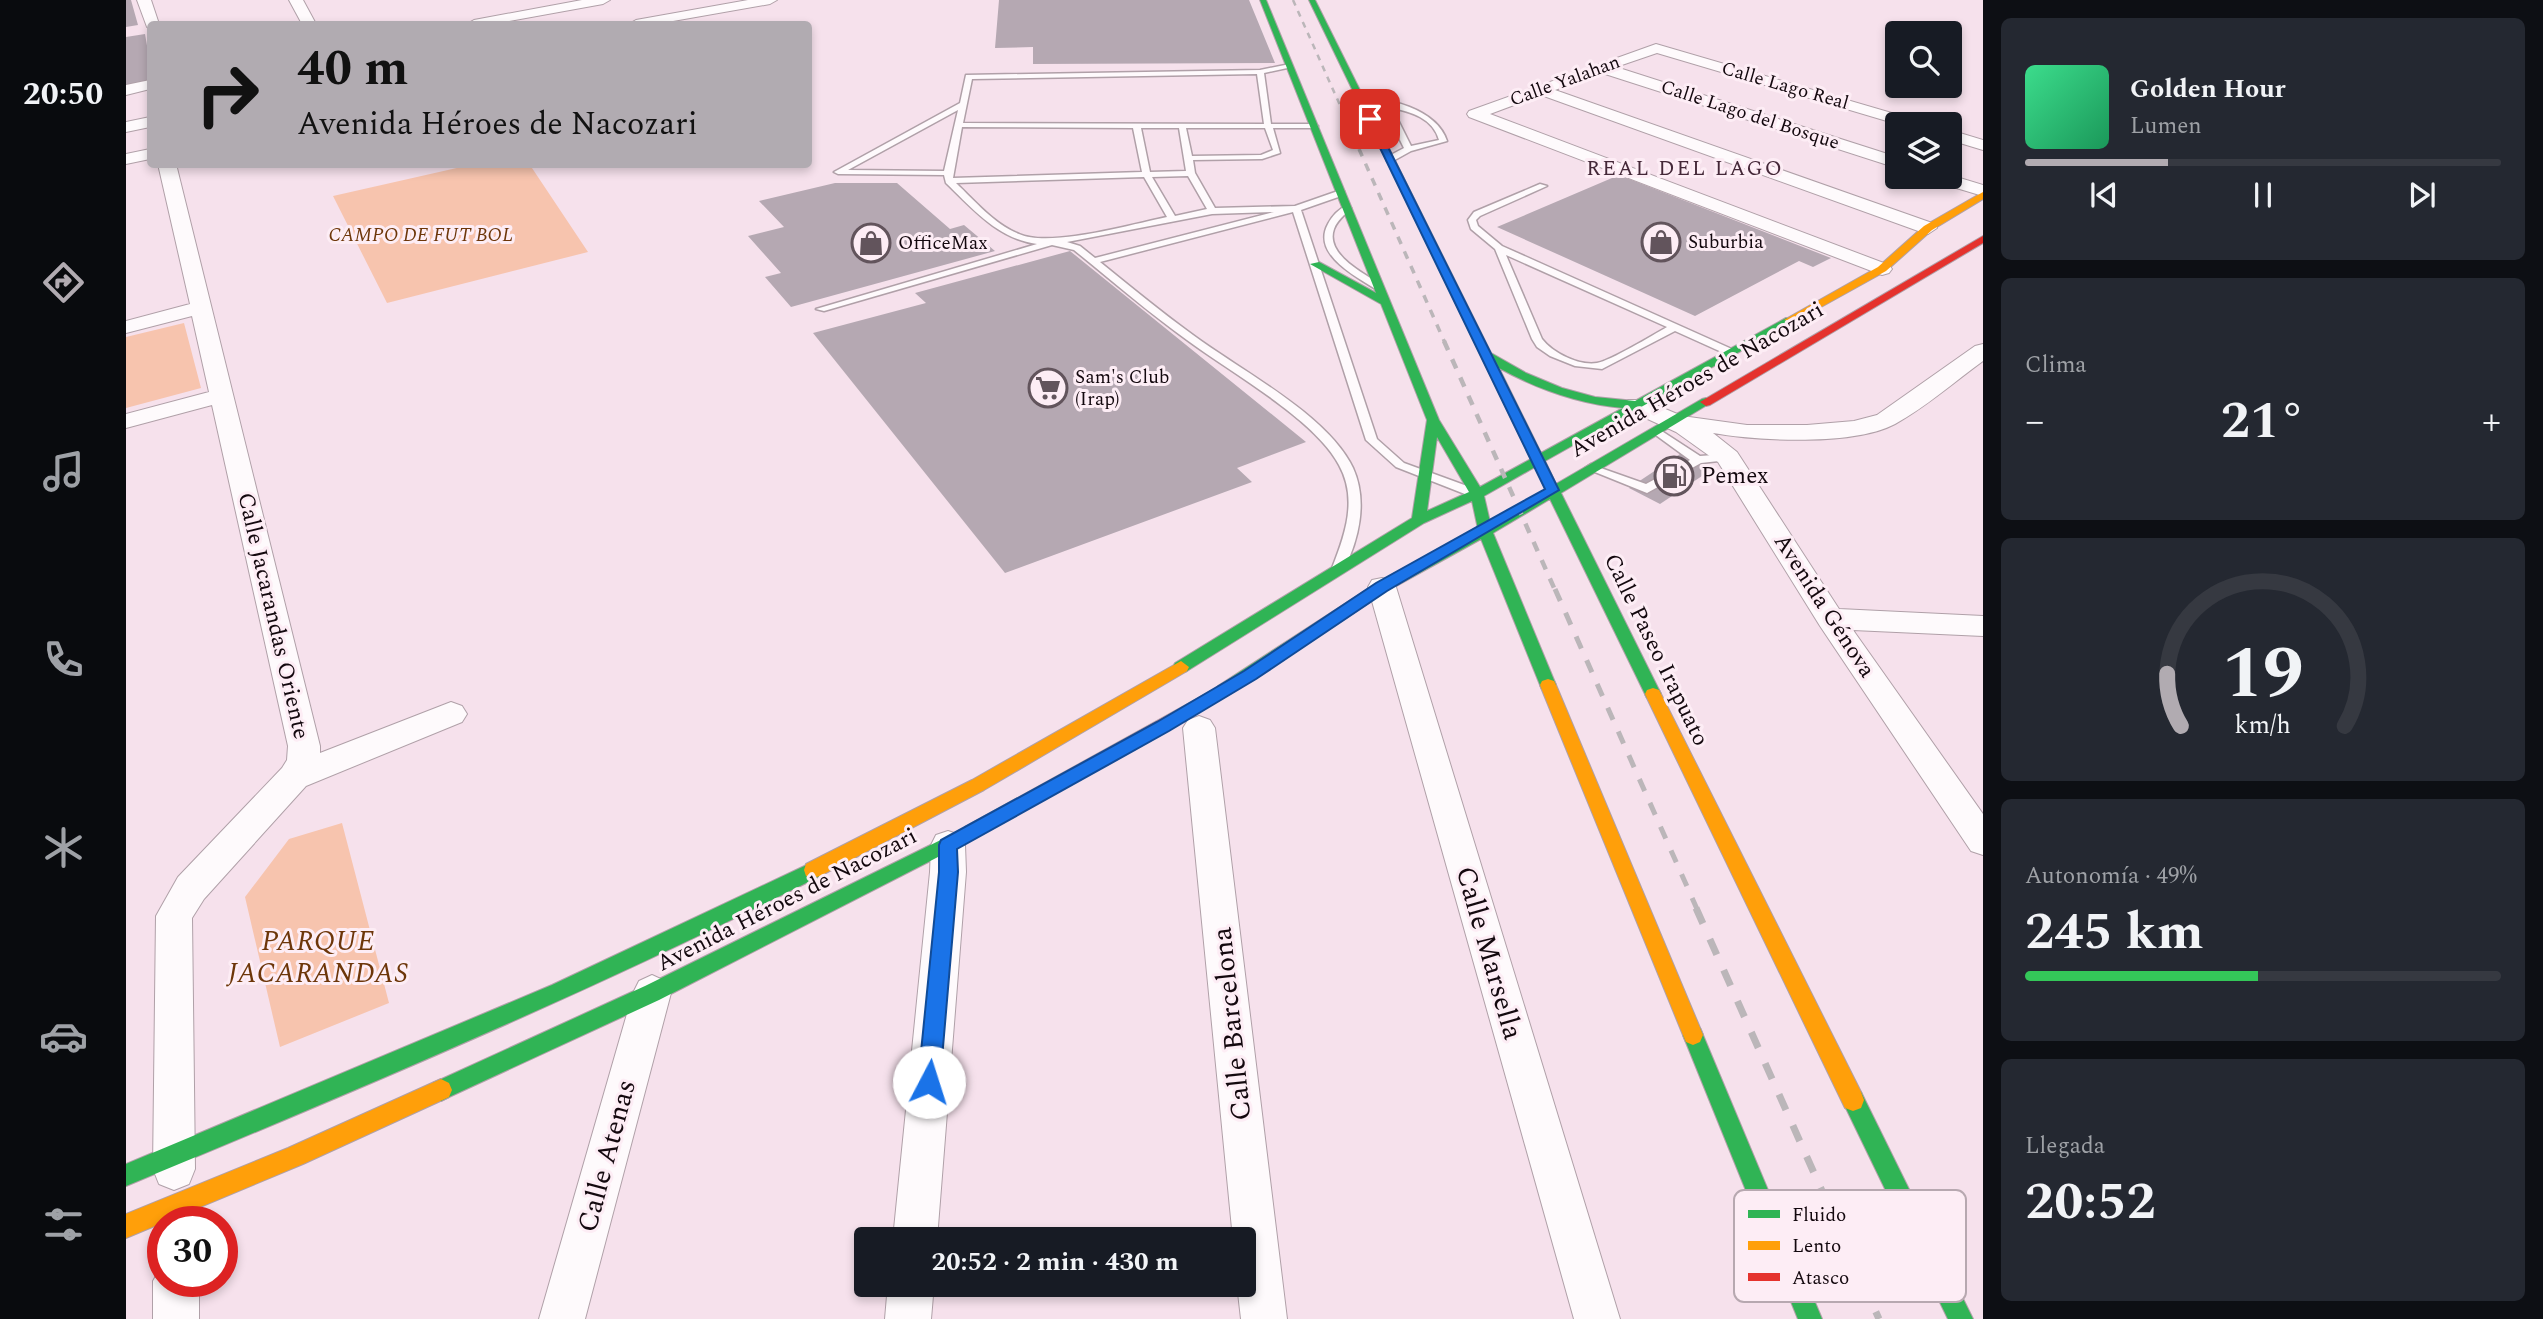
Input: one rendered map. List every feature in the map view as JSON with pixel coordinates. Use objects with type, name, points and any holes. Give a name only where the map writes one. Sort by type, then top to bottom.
[{"type":"main road","points":[[1263,0],[1433,420],[1477,494],[1485,531],[1757,1190]]},
{"type":"main road","name":"Calle Paseo Irapuato","points":[[1312,0],[1897,1190]]},
{"type":"main road","name":"Avenida Héroes de Nacozari","points":[[126,1175],[413,1055],[643,952],[796,879],[978,785],[1129,699],[1419,520],[1477,494],[1882,270],[1928,228],[1983,193]]},
{"type":"main road","name":"Avenida Héroes de Nacozari","points":[[192,1206],[652,993],[948,845],[1163,727],[1250,675],[1382,587],[1667,426],[1983,239]]},
{"type":"main road","points":[[1315,264],[1382,295]]},
{"type":"main road","points":[[1486,355],[1514,374],[1553,392],[1597,402],[1636,405]]},
{"type":"main road","points":[[1419,520],[1433,420]]},
{"type":"main road","points":[[1325,597],[1337,569]]},
{"type":"main road","points":[[1250,675],[1278,636]]},
{"type":"main road","name":"Avenida Héroes de Nacozari","points":[[126,1226],[147,1221]]},
{"type":"main road","points":[[1803,1302],[1810,1319]]},
{"type":"main road","name":"Calle Paseo Irapuato","points":[[1953,1302],[1961,1319]]},
{"type":"street","points":[[144,0],[151,21]]},
{"type":"street","points":[[296,0],[307,21]]},
{"type":"street","points":[[499,18],[603,0]]},
{"type":"street","points":[[645,21],[675,11],[770,0]]},
{"type":"street","name":"Calle Yalahan","points":[[1656,48],[1475,114],[1882,270]]},
{"type":"street","name":"Calle Lago Real","points":[[1656,48],[1885,116]]},
{"type":"street","name":"Calle Lago del Bosque","points":[[1602,68],[1885,159]]},
{"type":"street","points":[[126,90],[147,86]]},
{"type":"street","points":[[1541,90],[1928,228]]},
{"type":"street","points":[[126,127],[147,123]]},
{"type":"street","points":[[1962,139],[1983,145]]},
{"type":"street","points":[[126,159],[147,155]]},
{"type":"street","name":"Calle Jacarandas Oriente","points":[[168,168],[304,746],[303,760],[293,777],[191,888],[174,916],[175,1206]]},
{"type":"street","points":[[1962,185],[1983,193]]},
{"type":"street","points":[[126,327],[200,308]]},
{"type":"street","points":[[1667,426],[1747,432],[1854,428],[1885,419],[1983,351]]},
{"type":"street","points":[[126,421],[221,396]]},
{"type":"street","name":"Avenida Génova","points":[[1636,405],[1667,426],[1707,439],[1728,457],[1830,619],[1983,841]]},
{"type":"street","name":"Calle Marsella","points":[[1382,587],[1597,1319]]},
{"type":"street","points":[[1830,619],[1983,626]]},
{"type":"street","points":[[293,777],[451,714]]},
{"type":"street","name":"Calle Barcelona","points":[[1199,728],[1264,1319]]},
{"type":"street","points":[[916,1227],[948,872],[948,845]]},
{"type":"street","name":"Calle Atenas","points":[[562,1319],[652,993]]},
{"type":"street","points":[[176,1297],[176,1319]]},
{"type":"street","points":[[908,1319],[910,1297]]},
{"type":"lane","points":[[949,177],[961,125],[967,80],[977,75],[1260,72],[1290,66]]},
{"type":"lane","points":[[1189,158],[1272,155],[1276,151],[1268,126],[1260,72]]},
{"type":"lane","points":[[1360,99],[1428,116],[1443,135],[1443,141],[1408,149],[1390,159]]},
{"type":"lane","points":[[964,104],[838,172],[949,177],[1191,173]]},
{"type":"lane","points":[[1387,106],[1408,149]]},
{"type":"lane","points":[[961,125],[1314,127]]},
{"type":"lane","points":[[1136,126],[1146,174],[1173,219]]},
{"type":"lane","points":[[1182,126],[1191,173],[1212,211]]},
{"type":"lane","points":[[949,177],[1012,234],[1032,241],[1054,242],[1077,248],[1190,338],[1310,424],[1331,444],[1346,463],[1354,485],[1357,510],[1349,543],[1337,569]]},
{"type":"lane","points":[[1543,186],[1477,214],[1472,220],[1474,226],[1499,248],[1730,352]]},
{"type":"lane","points":[[1094,261],[1296,209],[1344,200]]},
{"type":"lane","points":[[1344,200],[1326,235],[1330,250],[1382,295]]},
{"type":"lane","points":[[821,309],[1054,242],[1212,211],[1296,209]]},
{"type":"lane","points":[[1296,209],[1372,440],[1400,465],[1477,494]]},
{"type":"lane","points":[[1499,248],[1539,344],[1579,365],[1592,368],[1602,366],[1675,327]]},
{"type":"lane","points":[[1667,426],[1698,460]]},
{"type":"lane","points":[[1591,468],[1647,489],[1698,460],[1728,457]]},
{"type":"green space","name":"CAMPO DE FUT BOL","points":[[457,168],[532,168],[588,252],[387,303],[333,196]]},
{"type":"green space","points":[[184,323],[201,388],[126,408],[126,337]]},
{"type":"green space","name":"PARQUE JACARANDAS","points":[[342,823],[389,1003],[280,1047],[245,897],[289,839]]},
{"type":"building","points":[[126,0],[131,0],[138,25],[126,27]]},
{"type":"building","points":[[999,0],[1249,0],[1275,63],[1033,64],[1033,47],[995,48]]},
{"type":"building","points":[[145,34],[147,82],[126,86],[126,37]]},
{"type":"building","name":"Suburbia","points":[[1619,175],[1831,258],[1813,267],[1799,261],[1695,316],[1497,227]]},
{"type":"building","name":"OfficeMax","points":[[835,183],[897,183],[950,229],[964,225],[995,251],[791,307],[765,277],[781,273],[748,236],[784,227],[759,201]]},
{"type":"building","name":"Sam's Club (Irap)","points":[[1070,251],[1306,442],[1237,468],[1252,482],[1005,573],[813,333],[926,303],[915,293]]},
{"type":"building","name":"Pemex","points":[[1683,452],[1714,468],[1660,504],[1629,488]]},
{"type":"railway","points":[[1293,0],[1360,150]]},
{"type":"railway","points":[[1359,149],[1445,343]]},
{"type":"railway","points":[[1444,341],[1555,590]]},
{"type":"railway","points":[[1555,589],[1697,909]]},
{"type":"railway","points":[[1696,908],[1822,1190]]},
{"type":"railway","points":[[1871,1302],[1879,1319]]},
{"type":"traffic: fast","points":[[1263,0],[1433,420],[1477,494],[1485,531],[1548,685]]},
{"type":"traffic: fast","points":[[1312,0],[1653,694]]},
{"type":"traffic: fast","points":[[1315,264],[1385,302]]},
{"type":"traffic: fast","points":[[1181,667],[1419,520],[1477,494],[1790,320]]},
{"type":"traffic: fast","points":[[1486,355],[1540,384],[1576,396],[1636,405]]},
{"type":"traffic: fast","points":[[1224,690],[1382,587],[1485,531],[1706,402]]},
{"type":"traffic: fast","points":[[1419,520],[1433,420]]},
{"type":"traffic: fast","points":[[441,1090],[652,993],[971,832]]},
{"type":"traffic: fast","points":[[126,1175],[559,992],[813,870]]},
{"type":"traffic: fast","points":[[1693,1035],[1757,1190]]},
{"type":"traffic: fast","points":[[1853,1100],[1897,1190]]},
{"type":"traffic: fast","points":[[1803,1302],[1810,1319]]},
{"type":"traffic: fast","points":[[1953,1302],[1961,1319]]},
{"type":"traffic: slow","points":[[1790,320],[1882,269],[1928,228],[1983,195]]},
{"type":"traffic: slow","points":[[813,870],[978,785],[1181,667]]},
{"type":"traffic: slow","points":[[1548,685],[1693,1035]]},
{"type":"traffic: slow","points":[[1653,694],[1853,1100]]},
{"type":"traffic: slow","points":[[126,1226],[295,1156],[441,1090]]},
{"type":"traffic: jam","points":[[1706,402],[1983,239]]},
{"type":"traffic: jam","points":[[971,832],[1224,690]]},
{"type":"place","name":"Suburbia","points":[[1661,242]]},
{"type":"place","name":"OfficeMax","points":[[871,243]]},
{"type":"place","name":"Sam's Club (Irap)","points":[[1048,388]]},
{"type":"place","name":"Pemex","points":[[1674,476]]},
{"type":"district","name":"REAL DEL LAGO","points":[[1685,169]]},
{"type":"route","points":[[929,1082],[948,872],[948,845],[1163,727],[1250,675],[1382,587],[1485,531],[1552,490],[1370,119]]}]
